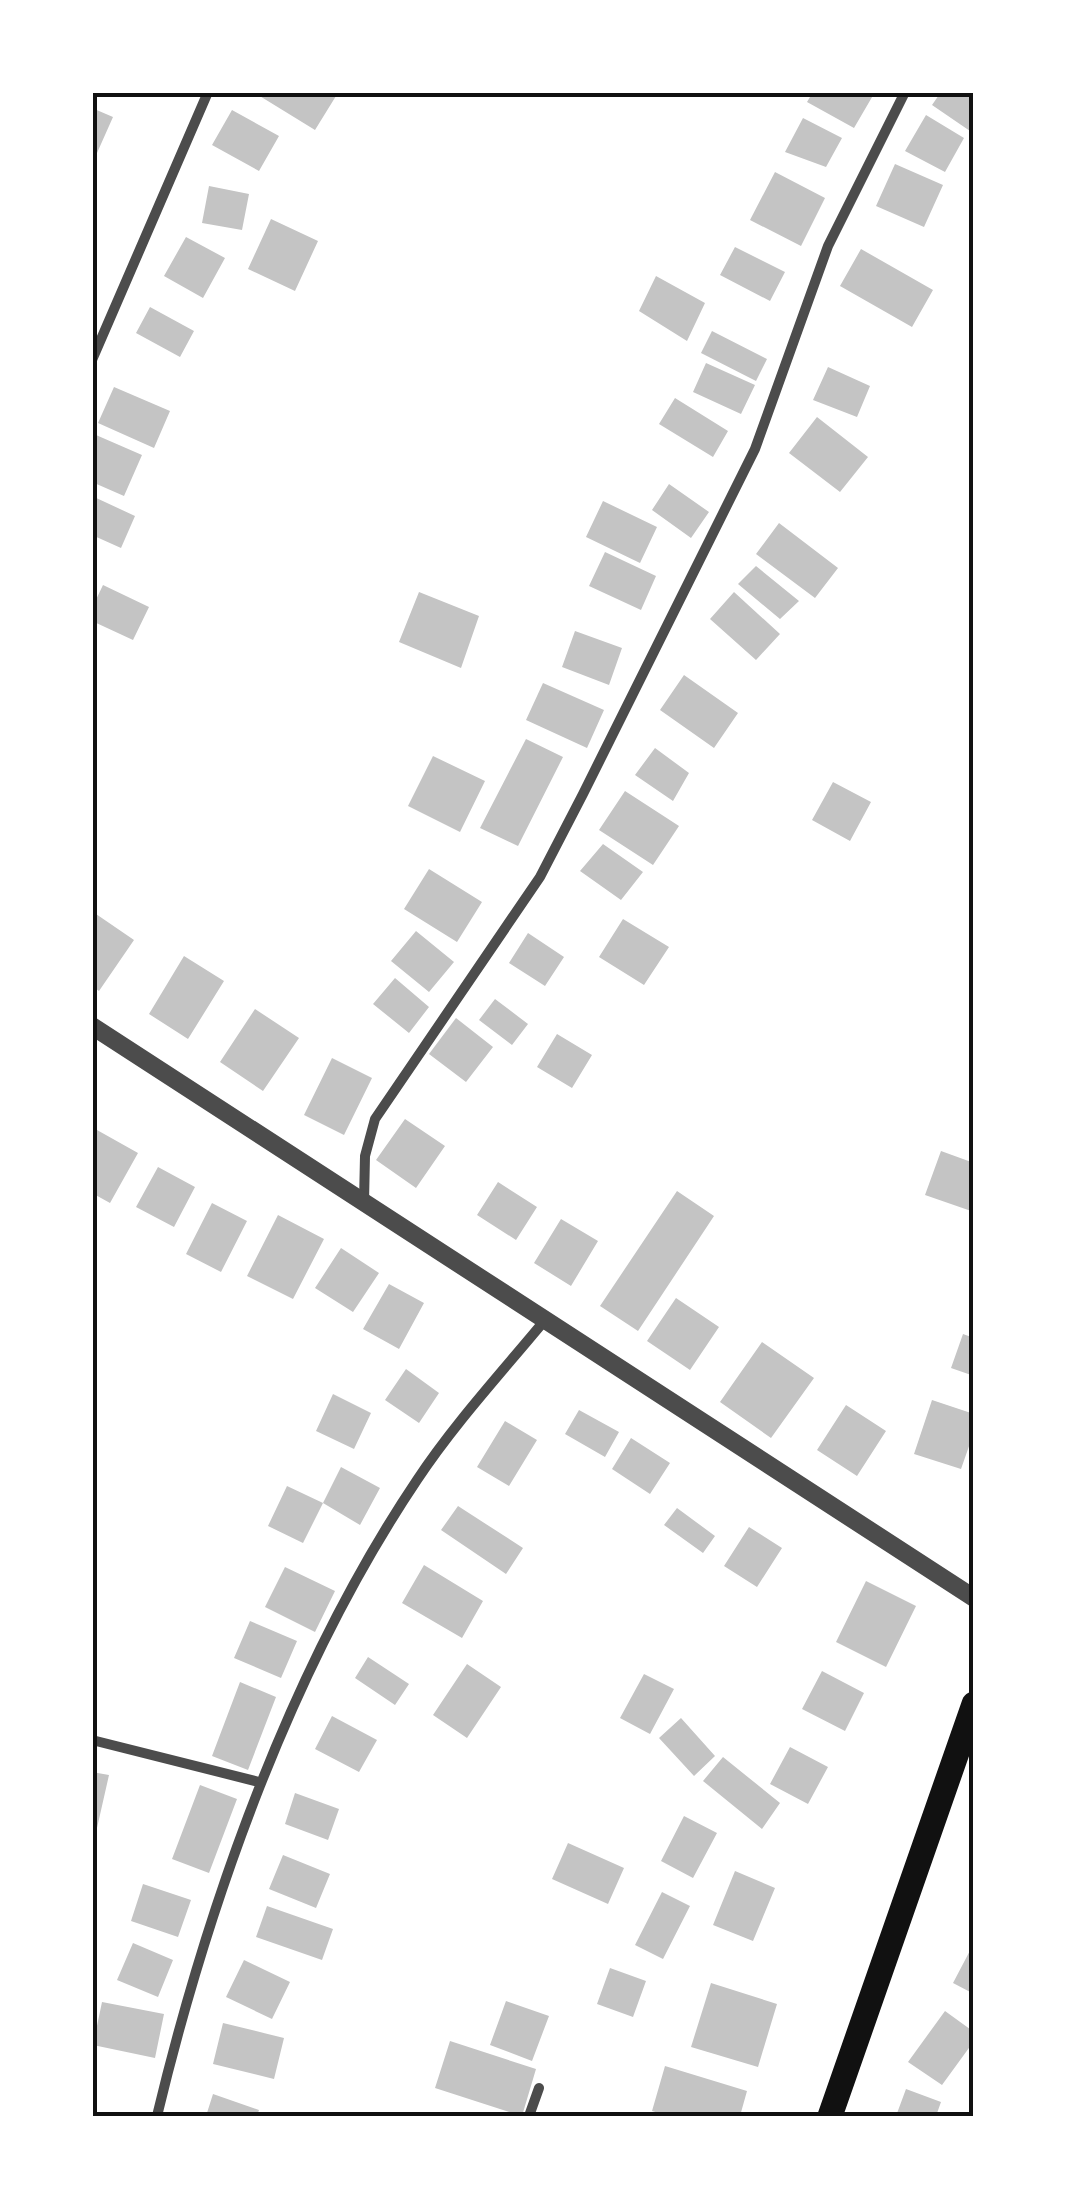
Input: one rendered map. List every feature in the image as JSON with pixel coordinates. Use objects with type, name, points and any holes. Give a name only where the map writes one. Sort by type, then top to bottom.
[{"type":"main road","points":[[830,2116],[974,1704]]},
{"type":"street","points":[[92,360],[208,92]]},
{"type":"street","points":[[364,1203],[365,1156],[375,1119],[540,876],[584,794],[756,449],[828,246],[905,92]]},
{"type":"street","points":[[92,1026],[974,1598]]},
{"type":"street","points":[[157,2116],[174,2046],[259,1782],[340,1611],[417,1478],[545,1320]]},
{"type":"street","points":[[92,1740],[259,1782]]},
{"type":"street","points":[[529,2116],[539,2088]]},
{"type":"building","points":[[253,92],[330,92],[336,96],[315,130]]},
{"type":"building","points":[[813,92],[875,92],[854,128],[807,102]]},
{"type":"building","points":[[941,92],[974,92],[974,127],[970,131],[932,105]]},
{"type":"building","points":[[92,108],[113,117],[97,153],[92,151]]},
{"type":"building","points":[[232,110],[279,136],[259,171],[212,145]]},
{"type":"building","points":[[926,115],[964,138],[945,172],[905,151]]},
{"type":"building","points":[[803,118],[842,138],[826,167],[785,152]]},
{"type":"building","points":[[895,164],[943,185],[924,227],[876,206]]},
{"type":"building","points":[[775,172],[825,198],[801,246],[750,220]]},
{"type":"building","points":[[209,186],[249,194],[242,230],[202,223]]},
{"type":"building","points":[[271,219],[318,241],[295,291],[248,269]]},
{"type":"building","points":[[186,237],[225,258],[203,298],[164,276]]},
{"type":"building","points":[[735,247],[785,272],[770,301],[720,275]]},
{"type":"building","points":[[861,249],[933,290],[912,327],[840,286]]},
{"type":"building","points":[[656,276],[705,303],[687,341],[639,311]]},
{"type":"building","points":[[150,307],[194,331],[180,357],[136,333]]},
{"type":"building","points":[[712,331],[767,359],[756,381],[701,353]]},
{"type":"building","points":[[706,363],[755,385],[741,414],[693,392]]},
{"type":"building","points":[[828,367],[870,386],[857,417],[813,400]]},
{"type":"building","points":[[114,387],[170,411],[154,448],[98,423]]},
{"type":"building","points":[[675,398],[728,431],[713,457],[659,424]]},
{"type":"building","points":[[817,417],[868,457],[840,492],[789,453]]},
{"type":"building","points":[[96,435],[142,455],[124,496],[92,482],[92,443]]},
{"type":"building","points":[[669,484],[709,512],[691,538],[652,510]]},
{"type":"building","points":[[92,496],[135,516],[121,548],[92,535]]},
{"type":"building","points":[[603,501],[657,527],[640,563],[586,537]]},
{"type":"building","points":[[779,523],[838,568],[815,598],[756,554]]},
{"type":"building","points":[[605,552],[656,576],[641,610],[589,586]]},
{"type":"building","points":[[756,566],[799,601],[780,619],[738,584]]},
{"type":"building","points":[[103,585],[149,607],[133,640],[92,621],[92,608]]},
{"type":"building","points":[[419,592],[479,616],[461,668],[399,642]]},
{"type":"building","points":[[734,592],[780,634],[756,660],[710,619]]},
{"type":"building","points":[[575,631],[622,648],[609,685],[562,667]]},
{"type":"building","points":[[684,675],[738,713],[714,748],[660,710]]},
{"type":"building","points":[[543,683],[604,710],[587,748],[526,720]]},
{"type":"building","points":[[526,739],[563,757],[518,846],[480,828]]},
{"type":"building","points":[[655,748],[689,773],[673,801],[635,775]]},
{"type":"building","points":[[433,756],[485,781],[460,832],[408,806]]},
{"type":"building","points":[[833,782],[871,802],[850,841],[812,820]]},
{"type":"building","points":[[625,791],[679,826],[653,865],[599,830]]},
{"type":"building","points":[[603,844],[643,872],[621,900],[580,871]]},
{"type":"building","points":[[429,869],[482,902],[457,942],[404,909]]},
{"type":"building","points":[[96,914],[134,940],[99,991],[92,986],[92,919]]},
{"type":"building","points":[[623,919],[669,947],[644,985],[599,957]]},
{"type":"building","points":[[416,931],[454,962],[429,992],[391,961]]},
{"type":"building","points":[[528,933],[564,957],[545,986],[509,963]]},
{"type":"building","points":[[184,956],[224,981],[188,1039],[149,1014]]},
{"type":"building","points":[[395,978],[429,1007],[409,1033],[373,1004]]},
{"type":"building","points":[[495,999],[528,1024],[512,1045],[479,1020]]},
{"type":"building","points":[[255,1009],[299,1038],[263,1091],[220,1062]]},
{"type":"building","points":[[456,1018],[493,1047],[466,1082],[429,1054]]},
{"type":"building","points":[[557,1034],[592,1055],[572,1088],[537,1067]]},
{"type":"building","points":[[332,1058],[372,1078],[344,1135],[304,1115]]},
{"type":"building","points":[[405,1119],[445,1146],[416,1188],[376,1160]]},
{"type":"building","points":[[97,1130],[138,1153],[110,1203],[92,1193],[92,1139]]},
{"type":"building","points":[[941,1151],[974,1163],[974,1212],[925,1195]]},
{"type":"building","points":[[158,1167],[195,1187],[174,1227],[136,1207]]},
{"type":"building","points":[[498,1182],[537,1207],[516,1240],[477,1215]]},
{"type":"building","points":[[677,1191],[714,1216],[638,1331],[600,1306]]},
{"type":"building","points":[[212,1203],[247,1221],[221,1272],[186,1254]]},
{"type":"building","points":[[278,1215],[324,1239],[293,1299],[247,1276]]},
{"type":"building","points":[[561,1219],[598,1241],[571,1286],[534,1263]]},
{"type":"building","points":[[341,1248],[379,1273],[353,1312],[315,1288]]},
{"type":"building","points":[[389,1284],[424,1303],[399,1349],[363,1329]]},
{"type":"building","points":[[676,1298],[719,1327],[690,1370],[647,1341]]},
{"type":"building","points":[[963,1334],[974,1338],[974,1376],[951,1368]]},
{"type":"building","points":[[762,1342],[814,1378],[771,1438],[720,1402]]},
{"type":"building","points":[[406,1369],[439,1393],[419,1423],[385,1400]]},
{"type":"building","points":[[333,1394],[371,1413],[354,1449],[316,1431]]},
{"type":"building","points":[[932,1400],[974,1414],[974,1432],[961,1469],[914,1454]]},
{"type":"building","points":[[846,1405],[886,1431],[857,1476],[817,1450]]},
{"type":"building","points":[[579,1410],[619,1432],[605,1457],[565,1434]]},
{"type":"building","points":[[505,1421],[537,1440],[509,1486],[477,1467]]},
{"type":"building","points":[[631,1438],[670,1463],[650,1494],[612,1469]]},
{"type":"building","points":[[341,1467],[380,1488],[360,1525],[323,1503]]},
{"type":"building","points":[[287,1486],[323,1503],[303,1543],[268,1526]]},
{"type":"building","points":[[458,1506],[523,1548],[506,1574],[441,1530]]},
{"type":"building","points":[[677,1508],[715,1536],[703,1553],[664,1525]]},
{"type":"building","points":[[749,1527],[782,1548],[757,1587],[724,1566]]},
{"type":"building","points":[[424,1565],[483,1601],[462,1638],[402,1603]]},
{"type":"building","points":[[285,1567],[335,1591],[315,1632],[265,1607]]},
{"type":"building","points":[[866,1581],[916,1606],[886,1667],[836,1642]]},
{"type":"building","points":[[250,1621],[297,1641],[281,1678],[234,1658]]},
{"type":"building","points":[[368,1657],[409,1684],[395,1705],[355,1678]]},
{"type":"building","points":[[467,1664],[501,1687],[467,1738],[433,1715]]},
{"type":"building","points":[[822,1671],[864,1693],[845,1731],[802,1709]]},
{"type":"building","points":[[644,1674],[674,1689],[650,1734],[620,1718]]},
{"type":"building","points":[[240,1682],[276,1697],[248,1770],[212,1756]]},
{"type":"building","points":[[332,1716],[377,1740],[359,1772],[315,1749]]},
{"type":"building","points":[[681,1718],[715,1756],[694,1776],[659,1738]]},
{"type":"building","points":[[790,1747],[828,1767],[808,1804],[770,1784]]},
{"type":"building","points":[[723,1757],[780,1803],[762,1829],[703,1781]]},
{"type":"building","points":[[92,1772],[109,1775],[97,1828],[92,1827]]},
{"type":"building","points":[[200,1785],[237,1799],[209,1873],[172,1859]]},
{"type":"building","points":[[295,1793],[339,1809],[328,1840],[285,1824]]},
{"type":"building","points":[[684,1816],[717,1833],[693,1878],[661,1861]]},
{"type":"building","points":[[568,1843],[624,1868],[608,1904],[552,1879]]},
{"type":"building","points":[[283,1855],[330,1874],[316,1908],[269,1889]]},
{"type":"building","points":[[735,1871],[775,1888],[753,1941],[713,1925]]},
{"type":"building","points":[[143,1884],[191,1900],[178,1937],[131,1921]]},
{"type":"building","points":[[662,1892],[690,1906],[663,1959],[635,1945]]},
{"type":"building","points":[[267,1906],[333,1929],[322,1960],[256,1937]]},
{"type":"building","points":[[133,1943],[173,1960],[158,1997],[117,1980]]},
{"type":"building","points":[[974,1943],[974,1994],[953,1983]]},
{"type":"building","points":[[244,1960],[290,1982],[272,2019],[226,1997]]},
{"type":"building","points":[[610,1968],[646,1981],[633,2017],[597,2004]]},
{"type":"building","points":[[711,1983],[777,2004],[758,2067],[691,2047]]},
{"type":"building","points":[[506,2001],[549,2016],[532,2061],[490,2045]]},
{"type":"building","points":[[102,2002],[164,2014],[155,2058],[93,2045]]},
{"type":"building","points":[[945,2011],[974,2032],[974,2041],[942,2085],[908,2062]]},
{"type":"building","points":[[223,2023],[284,2038],[274,2079],[213,2064]]},
{"type":"building","points":[[450,2041],[536,2069],[522,2116],[435,2088]]},
{"type":"building","points":[[665,2066],[747,2091],[740,2116],[669,2116],[652,2111]]},
{"type":"building","points":[[906,2089],[941,2102],[936,2116],[896,2116]]},
{"type":"building","points":[[213,2094],[259,2110],[257,2116],[206,2116]]}]
